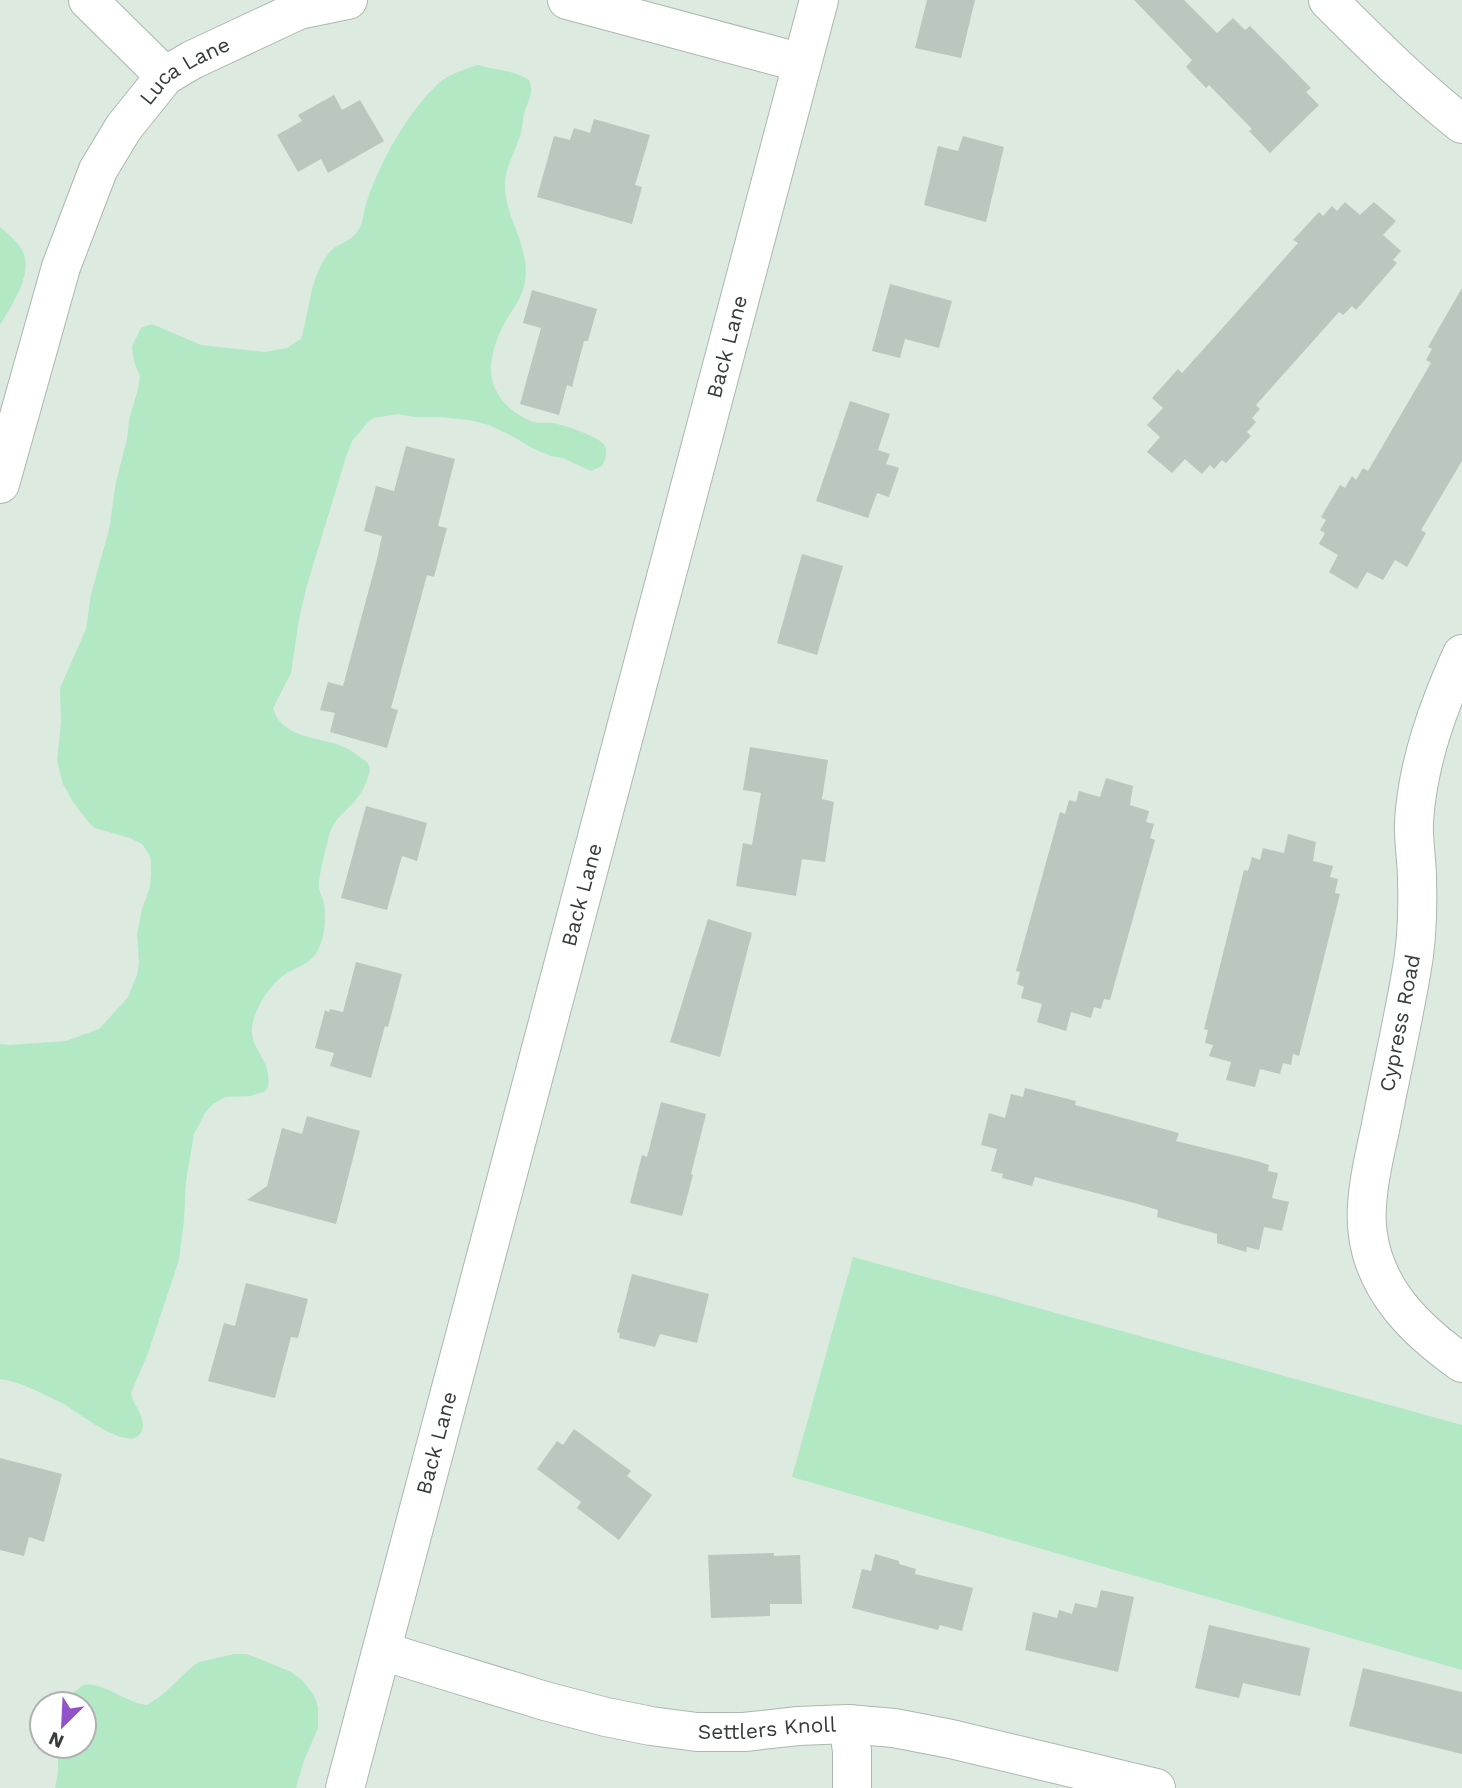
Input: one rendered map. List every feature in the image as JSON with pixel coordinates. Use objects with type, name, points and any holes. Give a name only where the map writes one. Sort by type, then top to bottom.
[{"type":"street","points":[[89,0],[165,76]]},
{"type":"street","name":"Luca Lane","points":[[0,484],[61,267],[98,170],[124,127],[165,76],[192,60],[299,10],[348,0]]},
{"type":"street","points":[[567,0],[802,63]]},
{"type":"street","name":"Back Lane","points":[[345,1788],[819,0]]},
{"type":"street","points":[[1328,0],[1387,58],[1462,124]]},
{"type":"street","name":"Cypress Road","points":[[1462,654],[1431,732],[1419,777],[1414,824],[1418,879],[1417,928],[1411,973],[1368,1191],[1367,1234],[1378,1273],[1396,1304],[1427,1336],[1462,1363]]},
{"type":"street","name":"Settlers Knoll","points":[[382,1651],[545,1701],[651,1726],[697,1732],[744,1732],[848,1724],[894,1728],[1156,1788]]},
{"type":"street","points":[[848,1724],[852,1751],[852,1788]]},
{"type":"green space","points":[[478,65],[523,77],[529,80],[531,88],[521,133],[505,182],[508,207],[524,256],[525,281],[519,299],[495,345],[491,364],[493,382],[501,399],[515,412],[534,422],[557,424],[589,435],[602,442],[606,456],[602,466],[591,471],[534,449],[489,425],[470,420],[398,414],[374,418],[352,441],[307,585],[291,673],[273,708],[282,724],[289,729],[348,749],[366,762],[370,771],[356,800],[331,829],[319,883],[325,921],[318,950],[307,962],[274,984],[262,999],[254,1018],[253,1038],[267,1068],[268,1087],[264,1092],[250,1096],[225,1097],[213,1104],[194,1134],[186,1181],[179,1260],[148,1353],[131,1393],[142,1418],[143,1429],[133,1438],[124,1438],[101,1428],[62,1403],[24,1386],[0,1379],[0,1044],[66,1041],[99,1029],[128,997],[137,975],[137,934],[150,887],[149,854],[142,844],[90,824],[63,784],[57,761],[61,722],[60,688],[86,629],[91,594],[109,530],[116,482],[138,389],[140,376],[134,362],[132,346],[141,328],[152,324],[201,345],[265,352],[287,348],[301,339],[317,274],[328,254],[357,233],[380,169],[396,138],[416,108],[439,83],[452,74]]},
{"type":"green space","points":[[0,227],[23,252],[25,270],[15,300],[0,325]]},
{"type":"green space","points":[[853,1257],[1462,1425],[1462,1670],[792,1477]]},
{"type":"green space","points":[[246,1654],[291,1672],[302,1680],[314,1695],[318,1707],[318,1728],[296,1788],[55,1788],[58,1760],[98,1760],[98,1690],[76,1690],[84,1685],[98,1686],[147,1705],[199,1662]]},
{"type":"building","points":[[927,0],[975,0],[961,58],[915,48]]},
{"type":"building","points":[[1134,0],[1184,0],[1217,33],[1233,18],[1245,30],[1250,26],[1311,88],[1306,92],[1319,105],[1270,153],[1249,131],[1252,129],[1209,85],[1206,88],[1186,67],[1192,60]]},
{"type":"building","points":[[334,95],[342,110],[360,100],[384,141],[328,173],[321,159],[298,172],[277,135],[302,121],[298,115]]},
{"type":"building","points":[[594,119],[650,135],[635,185],[642,187],[632,224],[537,197],[554,136],[570,140],[574,128],[590,133]]},
{"type":"building","points":[[963,136],[1004,147],[986,222],[924,205],[938,146],[958,151]]},
{"type":"building","points":[[1345,202],[1360,215],[1374,202],[1396,221],[1383,235],[1401,251],[1393,260],[1397,263],[1356,310],[1352,306],[1343,315],[1339,312],[1256,405],[1260,409],[1252,418],[1256,422],[1247,432],[1251,436],[1226,463],[1222,460],[1214,469],[1210,465],[1202,474],[1185,459],[1172,473],[1147,452],[1160,437],[1147,425],[1163,408],[1152,398],[1178,369],[1182,373],[1227,323],[1298,243],[1293,240],[1319,212],[1323,216],[1332,206],[1337,211]]},
{"type":"building","points":[[890,284],[952,301],[939,348],[905,339],[900,358],[872,351]]},
{"type":"building","points":[[1462,288],[1462,461],[1421,530],[1426,533],[1407,567],[1395,560],[1383,580],[1367,572],[1357,589],[1329,572],[1338,555],[1319,544],[1325,533],[1320,530],[1326,520],[1321,517],[1340,485],[1345,488],[1352,476],[1356,480],[1363,468],[1368,471],[1431,363],[1426,360],[1432,349],[1428,347]]},
{"type":"building","points":[[532,290],[597,309],[588,341],[584,341],[572,387],[567,385],[559,415],[520,404],[541,328],[523,323]]},
{"type":"building","points":[[850,401],[890,414],[878,450],[890,454],[886,464],[899,468],[889,497],[877,493],[868,518],[816,501]]},
{"type":"building","points":[[406,446],[455,459],[438,526],[447,528],[434,577],[427,575],[391,708],[398,710],[387,748],[330,732],[335,713],[320,710],[328,682],[343,686],[377,559],[382,536],[364,531],[376,486],[394,491]]},
{"type":"building","points":[[802,554],[843,566],[817,655],[777,643]]},
{"type":"building","points":[[750,747],[828,760],[822,799],[834,802],[825,862],[802,859],[796,896],[736,886],[743,843],[752,845],[761,793],[743,790]]},
{"type":"building","points":[[1106,778],[1133,786],[1130,805],[1149,811],[1146,822],[1154,824],[1150,838],[1155,840],[1110,1000],[1104,999],[1101,1009],[1094,1007],[1091,1018],[1071,1012],[1066,1031],[1037,1022],[1042,1004],[1021,998],[1024,987],[1017,984],[1020,972],[1016,971],[1060,812],[1065,814],[1069,800],[1076,802],[1079,791],[1100,797]]},
{"type":"building","points":[[366,806],[427,823],[417,861],[402,856],[387,910],[341,898]]},
{"type":"building","points":[[1288,834],[1316,842],[1313,861],[1333,866],[1330,877],[1338,879],[1335,893],[1340,894],[1299,1056],[1293,1054],[1291,1065],[1283,1063],[1280,1074],[1260,1069],[1255,1087],[1226,1080],[1231,1062],[1209,1056],[1213,1045],[1205,1043],[1208,1030],[1204,1029],[1244,870],[1248,871],[1252,857],[1260,860],[1263,848],[1284,853]]},
{"type":"building","points":[[708,919],[752,933],[720,1057],[670,1042]]},
{"type":"building","points":[[356,962],[402,974],[371,1078],[330,1066],[334,1053],[315,1048],[325,1010],[343,1012]]},
{"type":"building","points":[[1025,1088],[1076,1101],[1075,1105],[1179,1133],[1176,1141],[1269,1165],[1268,1171],[1278,1173],[1272,1198],[1289,1202],[1282,1231],[1264,1227],[1259,1250],[1247,1247],[1246,1252],[1217,1243],[1217,1234],[1157,1217],[1158,1210],[1035,1177],[1032,1186],[1002,1178],[1003,1174],[991,1171],[997,1149],[981,1145],[989,1113],[1005,1118],[1011,1094],[1023,1097]]},
{"type":"building","points":[[661,1102],[706,1114],[682,1216],[630,1203],[642,1155],[647,1157]]},
{"type":"building","points":[[307,1116],[360,1131],[336,1224],[247,1200],[267,1186],[282,1128],[302,1134]]},
{"type":"building","points":[[632,1274],[709,1294],[697,1343],[660,1334],[655,1347],[619,1338],[620,1333],[617,1332]]},
{"type":"building","points":[[246,1283],[308,1299],[298,1338],[291,1337],[275,1398],[208,1381],[224,1323],[235,1326]]},
{"type":"building","points":[[574,1429],[631,1471],[627,1476],[652,1495],[619,1540],[577,1508],[581,1502],[537,1469],[557,1441],[563,1445]]},
{"type":"building","points":[[0,1458],[62,1474],[44,1542],[29,1537],[24,1556],[0,1550]]},
{"type":"building","points":[[774,1553],[774,1556],[800,1555],[802,1604],[770,1604],[770,1616],[711,1618],[708,1555]]},
{"type":"building","points":[[875,1554],[916,1569],[915,1574],[973,1588],[962,1631],[940,1625],[938,1630],[852,1608],[862,1569],[871,1571]]},
{"type":"building","points":[[1101,1590],[1134,1597],[1118,1672],[1025,1650],[1033,1612],[1057,1618],[1059,1610],[1072,1614],[1075,1603],[1097,1608]]},
{"type":"building","points":[[1209,1625],[1310,1648],[1300,1696],[1243,1683],[1239,1698],[1195,1688]]},
{"type":"building","points":[[1363,1668],[1462,1692],[1462,1754],[1349,1726]]}]
